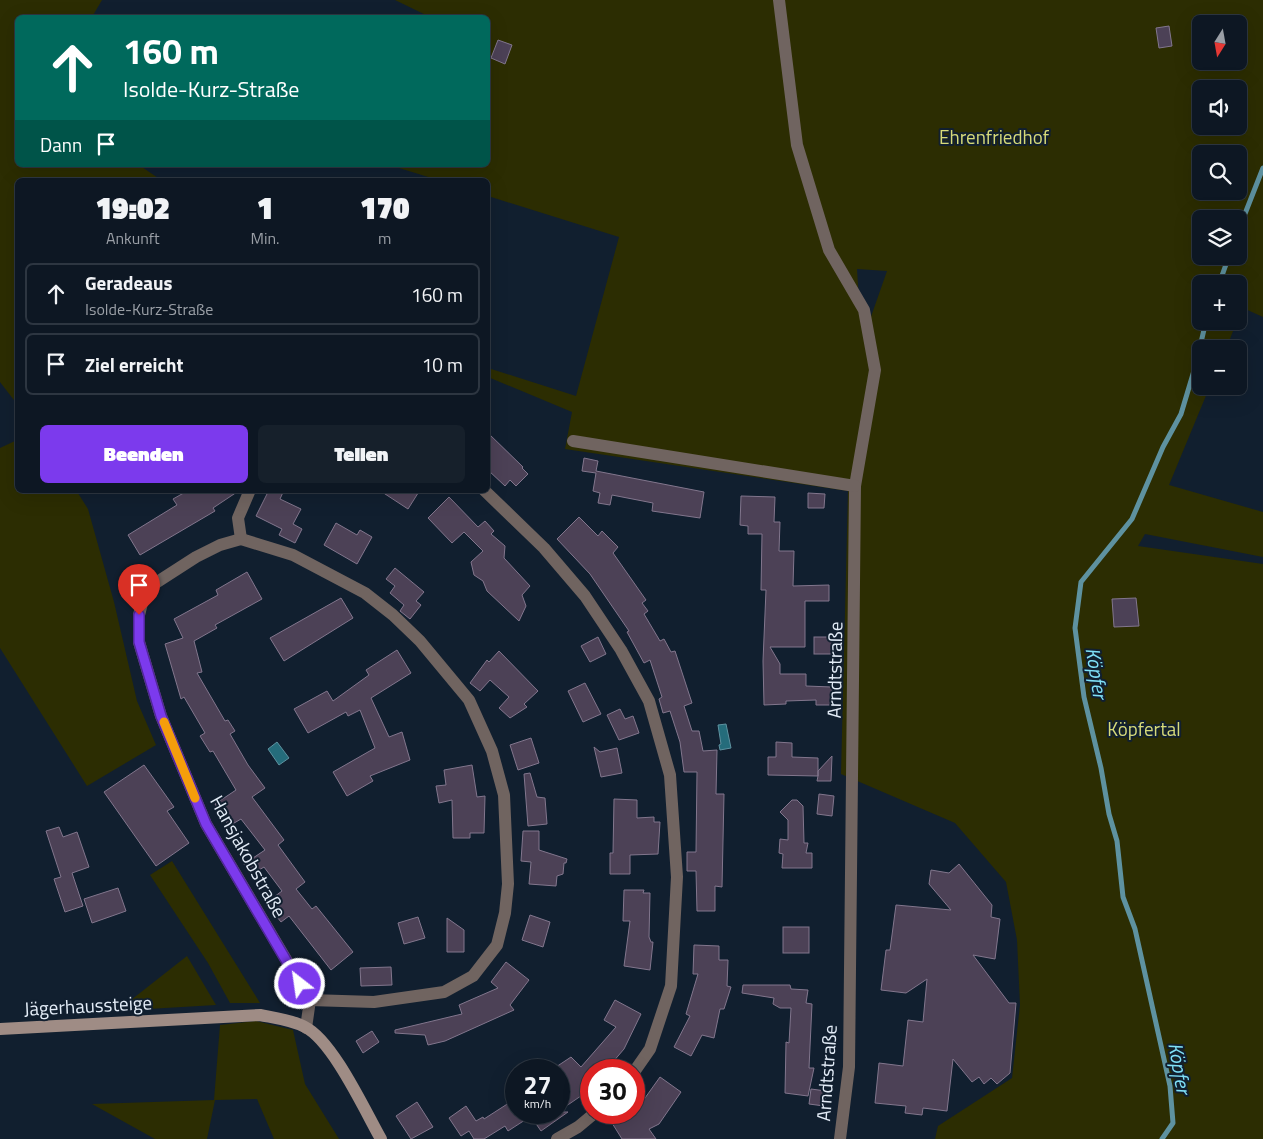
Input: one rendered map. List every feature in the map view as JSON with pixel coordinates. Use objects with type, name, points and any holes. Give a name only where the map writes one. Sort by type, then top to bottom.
[{"type":"street","name":"Arndtstraße","points":[[779,0],[797,146],[830,250],[864,310],[875,370],[855,486],[849,1067],[840,1139]]},
{"type":"street","points":[[573,441],[855,486]]},
{"type":"street","points":[[249,493],[238,518],[241,539],[293,555],[365,593],[393,615],[420,641],[469,700],[492,751],[504,795],[508,884],[504,913],[497,944],[473,976],[444,992],[374,1002],[310,1000],[306,1028],[324,1044],[335,1059],[381,1139]]},
{"type":"street","points":[[487,493],[544,548],[585,596],[621,650],[649,700],[670,775],[677,878],[671,986],[650,1049],[643,1059]]},
{"type":"street","name":"Hansjakobstraße","points":[[241,539],[220,545],[151,586],[142,603],[139,615],[139,642],[161,716],[206,824],[310,1000]]},
{"type":"street","name":"Jägerhaussteige","points":[[0,1029],[260,1015],[306,1028]]},
{"type":"street","points":[[557,1139],[582,1124]]},
{"type":"green space","points":[[0,0],[102,0],[93,15],[15,15],[15,167],[142,167],[158,178],[15,178],[15,401],[0,382]]},
{"type":"green space","points":[[395,0],[1263,0],[1263,317],[1247,310],[1247,275],[1192,275],[1192,330],[1233,330],[1230,340],[1192,340],[1192,395],[1206,395],[1169,485],[1263,512],[1263,557],[1145,534],[1138,546],[1263,564],[1263,1139],[935,1139],[938,1126],[1012,1078],[1020,1005],[1017,940],[1006,882],[955,823],[841,774],[848,491],[565,449],[572,412],[490,378],[490,369],[576,396],[619,237],[490,197],[490,178],[432,178],[399,168],[490,167],[490,15],[426,15]],"holes":[[[857,269],[887,271],[867,328],[859,301]]]},
{"type":"green space","points":[[15,441],[15,493],[78,493],[88,509],[114,602],[137,701],[156,745],[87,786],[0,648],[0,448]]},
{"type":"green space","points":[[172,861],[260,1003],[230,1003],[208,963],[150,875]]},
{"type":"green space","points":[[187,956],[216,1005],[131,1010],[131,1000]]},
{"type":"green space","points":[[256,1021],[293,1030],[305,1084],[339,1139],[274,1139],[257,1099],[215,1100],[207,1139],[155,1139],[92,1104],[214,1100],[220,1025]]},
{"type":"water","points":[[726,724],[731,748],[720,750],[718,725]]},
{"type":"water","points":[[277,742],[289,758],[279,765],[268,749]]},
{"type":"building","points":[[1169,26],[1172,46],[1159,48],[1156,28]]},
{"type":"building","points":[[498,40],[512,45],[505,64],[491,58]]},
{"type":"building","points":[[490,435],[528,474],[516,486],[510,480],[505,486],[490,472]]},
{"type":"building","points":[[584,458],[598,461],[596,471],[704,492],[700,518],[652,511],[653,503],[612,495],[610,505],[598,503],[600,493],[593,491],[596,473],[582,471]]},
{"type":"building","points":[[184,493],[236,493],[213,508],[215,511],[140,555],[128,535],[177,505],[173,499]]},
{"type":"building","points":[[268,493],[283,493],[280,499],[301,509],[293,524],[302,529],[295,543],[279,535],[282,529],[256,516]]},
{"type":"building","points":[[384,493],[418,493],[408,509]]},
{"type":"building","points":[[808,493],[825,494],[824,508],[808,508]]},
{"type":"building","points":[[741,496],[775,497],[774,522],[780,522],[779,551],[794,551],[793,586],[829,585],[829,601],[805,601],[805,647],[770,647],[780,664],[780,674],[806,674],[806,686],[832,687],[831,705],[816,705],[816,700],[786,701],[786,704],[764,705],[763,661],[766,590],[761,590],[762,534],[748,534],[748,526],[740,525]]},
{"type":"building","points":[[449,497],[478,527],[485,521],[494,531],[491,534],[505,546],[504,558],[530,586],[522,595],[526,606],[519,621],[487,591],[483,581],[474,575],[471,562],[483,551],[464,532],[452,543],[428,518]]},
{"type":"building","points":[[579,517],[598,536],[602,531],[618,547],[613,553],[646,600],[642,603],[648,611],[644,614],[660,641],[664,639],[671,652],[675,651],[692,703],[684,706],[692,731],[699,731],[703,751],[717,750],[716,794],[724,794],[722,887],[715,886],[715,911],[697,911],[696,871],[687,871],[687,852],[696,852],[697,772],[684,772],[680,742],[670,711],[663,713],[659,699],[662,697],[650,660],[644,663],[627,632],[629,631],[590,574],[557,539]]},
{"type":"building","points":[[336,523],[357,535],[360,530],[372,537],[357,564],[324,545]]},
{"type":"building","points":[[395,568],[424,592],[416,601],[421,605],[410,619],[400,611],[404,605],[390,593],[395,586],[386,579]]},
{"type":"building","points":[[247,572],[262,599],[215,625],[217,628],[194,641],[202,672],[197,673],[225,721],[228,720],[235,731],[230,734],[248,765],[265,788],[252,797],[284,840],[278,845],[305,882],[296,889],[312,909],[316,906],[353,952],[331,970],[289,916],[281,922],[266,903],[282,891],[264,867],[251,875],[244,864],[265,850],[241,819],[229,826],[215,804],[236,790],[213,751],[210,752],[200,736],[205,733],[184,697],[181,699],[165,644],[183,638],[174,619],[218,595],[216,590]]},
{"type":"building","points":[[341,598],[353,618],[284,661],[270,638]]},
{"type":"building","points":[[1136,598],[1139,626],[1114,627],[1112,599]]},
{"type":"building","points":[[598,637],[606,654],[590,662],[581,646]]},
{"type":"building","points":[[814,637],[835,637],[835,654],[814,654]]},
{"type":"building","points":[[397,650],[411,673],[371,698],[389,737],[402,732],[410,760],[370,776],[373,781],[347,796],[333,772],[375,748],[360,710],[348,716],[346,712],[308,733],[294,709],[327,691],[333,701],[369,675],[366,670]]},
{"type":"building","points":[[499,651],[538,691],[524,704],[527,707],[510,718],[499,708],[509,697],[490,680],[480,691],[470,683],[487,660],[489,662]]},
{"type":"building","points":[[585,683],[601,714],[583,722],[568,691]]},
{"type":"building","points":[[620,709],[625,719],[633,716],[639,733],[619,740],[607,715]]},
{"type":"building","points":[[531,738],[539,763],[518,770],[510,745]]},
{"type":"building","points":[[776,742],[792,743],[792,757],[818,758],[818,771],[832,756],[831,781],[817,781],[818,776],[768,775],[768,757],[776,757]]},
{"type":"building","points":[[594,747],[600,752],[617,748],[622,773],[601,777]]},
{"type":"building","points":[[144,765],[174,807],[167,811],[189,843],[156,866],[104,792]]},
{"type":"building","points":[[472,765],[477,797],[485,796],[484,833],[470,833],[470,838],[453,838],[452,800],[439,803],[436,786],[446,785],[444,770]]},
{"type":"building","points":[[530,773],[537,797],[545,798],[547,824],[528,826],[524,774]]},
{"type":"building","points":[[819,794],[834,796],[832,816],[817,814]]},
{"type":"building","points":[[614,799],[637,800],[637,818],[654,817],[654,822],[660,822],[658,854],[630,855],[630,874],[610,874],[610,853],[613,853]]},
{"type":"building","points":[[792,800],[797,800],[803,806],[804,843],[808,843],[806,853],[812,853],[812,868],[782,868],[783,854],[779,853],[780,839],[788,840],[788,820],[780,812]]},
{"type":"building","points":[[59,827],[63,837],[77,832],[89,867],[72,873],[83,906],[65,912],[54,879],[61,877],[46,831]]},
{"type":"building","points":[[523,831],[539,831],[539,850],[567,859],[566,863],[564,863],[563,874],[557,876],[556,886],[529,884],[531,862],[521,861]]},
{"type":"building","points":[[959,864],[992,905],[991,917],[1000,919],[995,959],[973,955],[1009,1003],[1016,1003],[1010,1073],[997,1084],[991,1078],[984,1084],[979,1077],[972,1082],[953,1059],[947,1111],[923,1108],[922,1115],[905,1113],[906,1106],[875,1103],[879,1063],[903,1066],[908,1020],[923,1022],[927,979],[906,993],[881,990],[886,950],[890,950],[896,905],[951,910],[929,884],[931,870],[949,873]]},
{"type":"building","points":[[118,888],[126,911],[92,923],[84,899]]},
{"type":"building","points":[[624,890],[644,890],[643,893],[650,893],[649,937],[651,942],[653,942],[650,970],[624,966],[630,921],[623,921]]},
{"type":"building","points":[[530,915],[550,922],[543,947],[522,940]]},
{"type":"building","points":[[418,917],[425,938],[404,944],[398,923]]},
{"type":"building","points":[[447,918],[464,930],[464,952],[447,952]]},
{"type":"building","points":[[783,927],[809,927],[809,953],[783,953]]},
{"type":"building","points":[[694,945],[719,946],[719,960],[728,960],[727,986],[731,987],[724,1009],[720,1009],[714,1038],[702,1035],[691,1056],[674,1047],[690,1016],[686,1014],[698,974],[693,974]]},
{"type":"building","points":[[506,962],[529,980],[510,1005],[514,1010],[445,1041],[428,1045],[425,1035],[395,1033],[395,1030],[462,1014],[459,1005],[498,988],[491,982]]},
{"type":"building","points":[[391,967],[392,985],[361,986],[360,968]]},
{"type":"building","points":[[743,985],[790,985],[791,989],[808,990],[806,1003],[812,1004],[809,1068],[814,1068],[808,1096],[785,1093],[786,1042],[789,1043],[791,1008],[780,1008],[773,1004],[774,998],[742,993]]},
{"type":"building","points":[[615,1000],[641,1014],[624,1049],[615,1059],[588,1059],[616,1027],[604,1020]]},
{"type":"building","points":[[372,1031],[379,1042],[363,1053],[356,1041]]},
{"type":"building","points":[[571,1057],[580,1066],[580,1097],[570,1103],[570,1059],[568,1059]]},
{"type":"building","points":[[660,1077],[681,1092],[659,1124],[649,1129],[656,1139],[622,1139],[613,1124],[645,1124],[645,1098]]},
{"type":"building","points":[[811,1089],[826,1091],[824,1106],[809,1104]]},
{"type":"building","points":[[417,1102],[433,1127],[411,1139],[396,1116]]},
{"type":"building","points":[[466,1106],[476,1121],[483,1117],[484,1119],[505,1106],[505,1124],[519,1124],[508,1131],[505,1126],[484,1139],[474,1139],[469,1131],[461,1136],[449,1118]]},
{"type":"building","points":[[536,1124],[551,1124],[541,1131]]},
{"type":"waterway","name":"Köpfer","points":[[1246,210],[1263,168]]},
{"type":"waterway","name":"Köpfer","points":[[1222,275],[1226,265]]},
{"type":"waterway","name":"Köpfer","points":[[1162,1139],[1173,1123],[1170,1086],[1135,929],[1123,897],[1117,841],[1109,814],[1101,768],[1084,697],[1075,628],[1081,582],[1132,519],[1163,447],[1181,414],[1204,330]]},
{"type":"slow traffic","points":[[164,722],[195,798]]},
{"type":"route","points":[[139,615],[139,642],[161,716],[206,824],[300,984]]},
{"type":"park label","name":"Ehrenfriedhof","points":[[994,136]]},
{"type":"park label","name":"Köpfertal","points":[[1144,728]]}]
